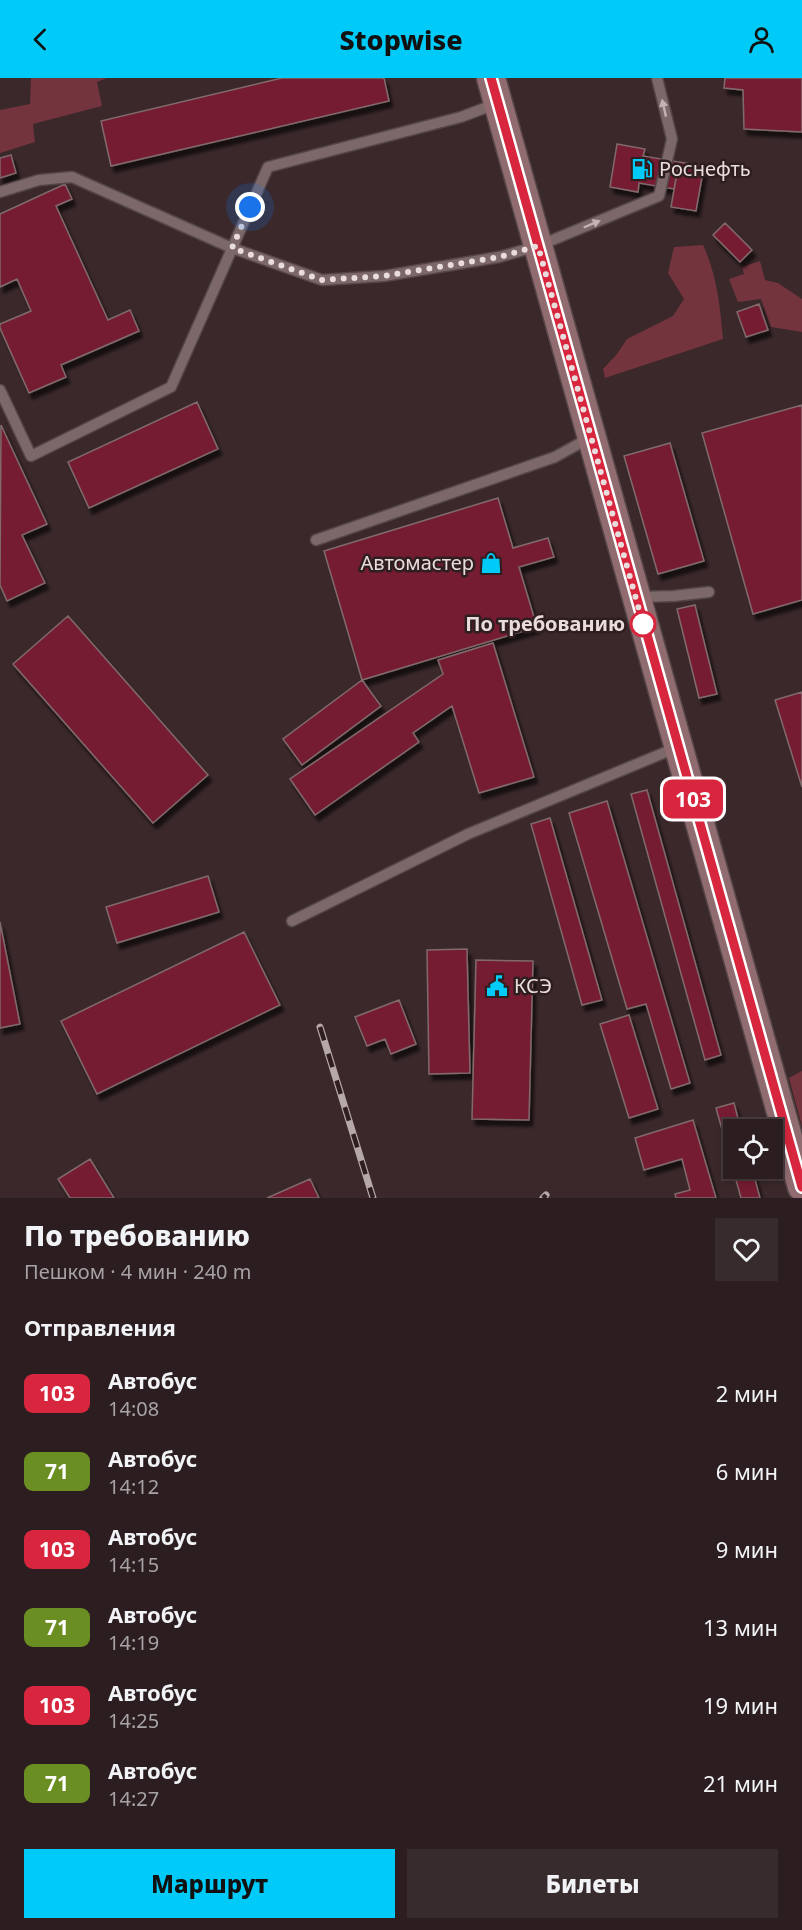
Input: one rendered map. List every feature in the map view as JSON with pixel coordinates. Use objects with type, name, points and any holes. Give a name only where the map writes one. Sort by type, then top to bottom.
[{"type":"main road","points":[[494,91],[801,1176]]},
{"type":"lane","points":[[0,192],[39,180],[72,177],[232,248],[322,280],[384,276],[499,257],[538,246],[659,196],[672,139],[657,78]]},
{"type":"lane","points":[[0,390],[32,456],[171,387],[268,167],[461,117],[494,91]]},
{"type":"lane","points":[[316,540],[555,457],[591,437]]},
{"type":"lane","points":[[636,597],[709,592]]},
{"type":"lane","points":[[292,921],[468,834],[678,747]]},
{"type":"shaded area","points":[[31,78],[107,78],[97,82],[102,106],[33,124],[35,142],[0,153],[0,110],[30,104]]},
{"type":"shaded area","points":[[703,245],[715,279],[723,339],[605,378],[603,369],[627,339],[673,316],[684,299],[668,273],[674,247]]},
{"type":"shaded area","points":[[760,261],[765,280],[778,283],[802,299],[802,332],[771,327],[761,299],[738,302],[729,279],[744,274],[742,267]]},
{"type":"shaded area","points":[[802,1071],[802,1126],[789,1078]]},
{"type":"building","points":[[282,78],[384,78],[389,101],[111,166],[101,121]]},
{"type":"building","points":[[725,78],[802,78],[802,132],[744,129],[743,90],[724,88]]},
{"type":"building","points":[[617,144],[645,149],[643,156],[679,162],[674,189],[639,183],[638,192],[610,187]]},
{"type":"building","points":[[11,155],[16,173],[0,178],[0,158]]},
{"type":"building","points":[[679,162],[704,166],[696,211],[671,207]]},
{"type":"building","points":[[65,184],[72,199],[56,206],[108,320],[130,310],[139,331],[61,365],[66,377],[29,393],[0,328],[0,324],[31,311],[17,279],[0,287],[0,214]]},
{"type":"building","points":[[725,223],[752,250],[740,262],[713,235]]},
{"type":"building","points":[[759,304],[768,330],[746,337],[737,312]]},
{"type":"building","points":[[197,402],[218,449],[89,508],[68,462]]},
{"type":"building","points":[[802,405],[802,600],[753,614],[702,433]]},
{"type":"building","points":[[1,425],[47,524],[22,535],[45,583],[7,601],[0,585]]},
{"type":"building","points":[[670,443],[704,561],[658,574],[624,456]]},
{"type":"building","points":[[498,498],[513,548],[548,538],[554,557],[519,567],[537,627],[362,680],[324,551]]},
{"type":"building","points":[[695,605],[717,694],[699,698],[677,609]]},
{"type":"building","points":[[68,616],[208,775],[153,823],[13,664]]},
{"type":"building","points":[[493,643],[534,777],[479,793],[452,706],[413,733],[419,742],[315,815],[290,779],[443,674],[438,660]]},
{"type":"building","points":[[362,680],[381,706],[302,765],[283,739]]},
{"type":"building","points":[[802,692],[802,787],[775,700]]},
{"type":"building","points":[[647,790],[721,1055],[705,1060],[631,794]]},
{"type":"building","points":[[607,801],[690,1083],[671,1089],[646,1004],[627,1009],[569,813]]},
{"type":"building","points":[[550,818],[602,1000],[582,1005],[531,824]]},
{"type":"building","points":[[208,876],[219,912],[117,943],[106,907]]},
{"type":"building","points":[[0,922],[20,1024],[0,1028]]},
{"type":"building","points":[[244,932],[280,1005],[97,1094],[61,1021]]},
{"type":"building","points":[[467,949],[470,1073],[429,1074],[427,950]]},
{"type":"building","points":[[476,960],[533,961],[529,1120],[472,1119]]},
{"type":"building","points":[[399,1000],[416,1044],[391,1054],[385,1039],[367,1046],[355,1017]]},
{"type":"building","points":[[629,1015],[658,1109],[629,1118],[600,1024]]},
{"type":"building","points":[[734,1103],[738,1119],[723,1119],[723,1133],[716,1108]]},
{"type":"building","points":[[693,1120],[716,1198],[676,1198],[675,1194],[690,1190],[682,1159],[644,1170],[635,1138]]},
{"type":"building","points":[[90,1159],[114,1198],[70,1198],[58,1179]]},
{"type":"building","points":[[310,1179],[319,1198],[267,1198]]},
{"type":"building","points":[[736,1179],[755,1179],[760,1198],[741,1198]]},
{"type":"railway","points":[[320,1027],[373,1198]]},
{"type":"railway","points":[[543,1198],[546,1195]]},
{"type":"bus line","name":"103","points":[[491,78],[802,1187]]},
{"type":"place","name":"Роснефть","points":[[642,169]]},
{"type":"place","name":"Автомастер","points":[[491,563]]},
{"type":"place","name":"По требованию","points":[[643,624]]},
{"type":"place","name":"КСЭ","points":[[497,986]]},
{"type":"route","points":[[250,207],[232,248],[322,280],[384,276],[499,257],[538,246],[643,624]]}]
